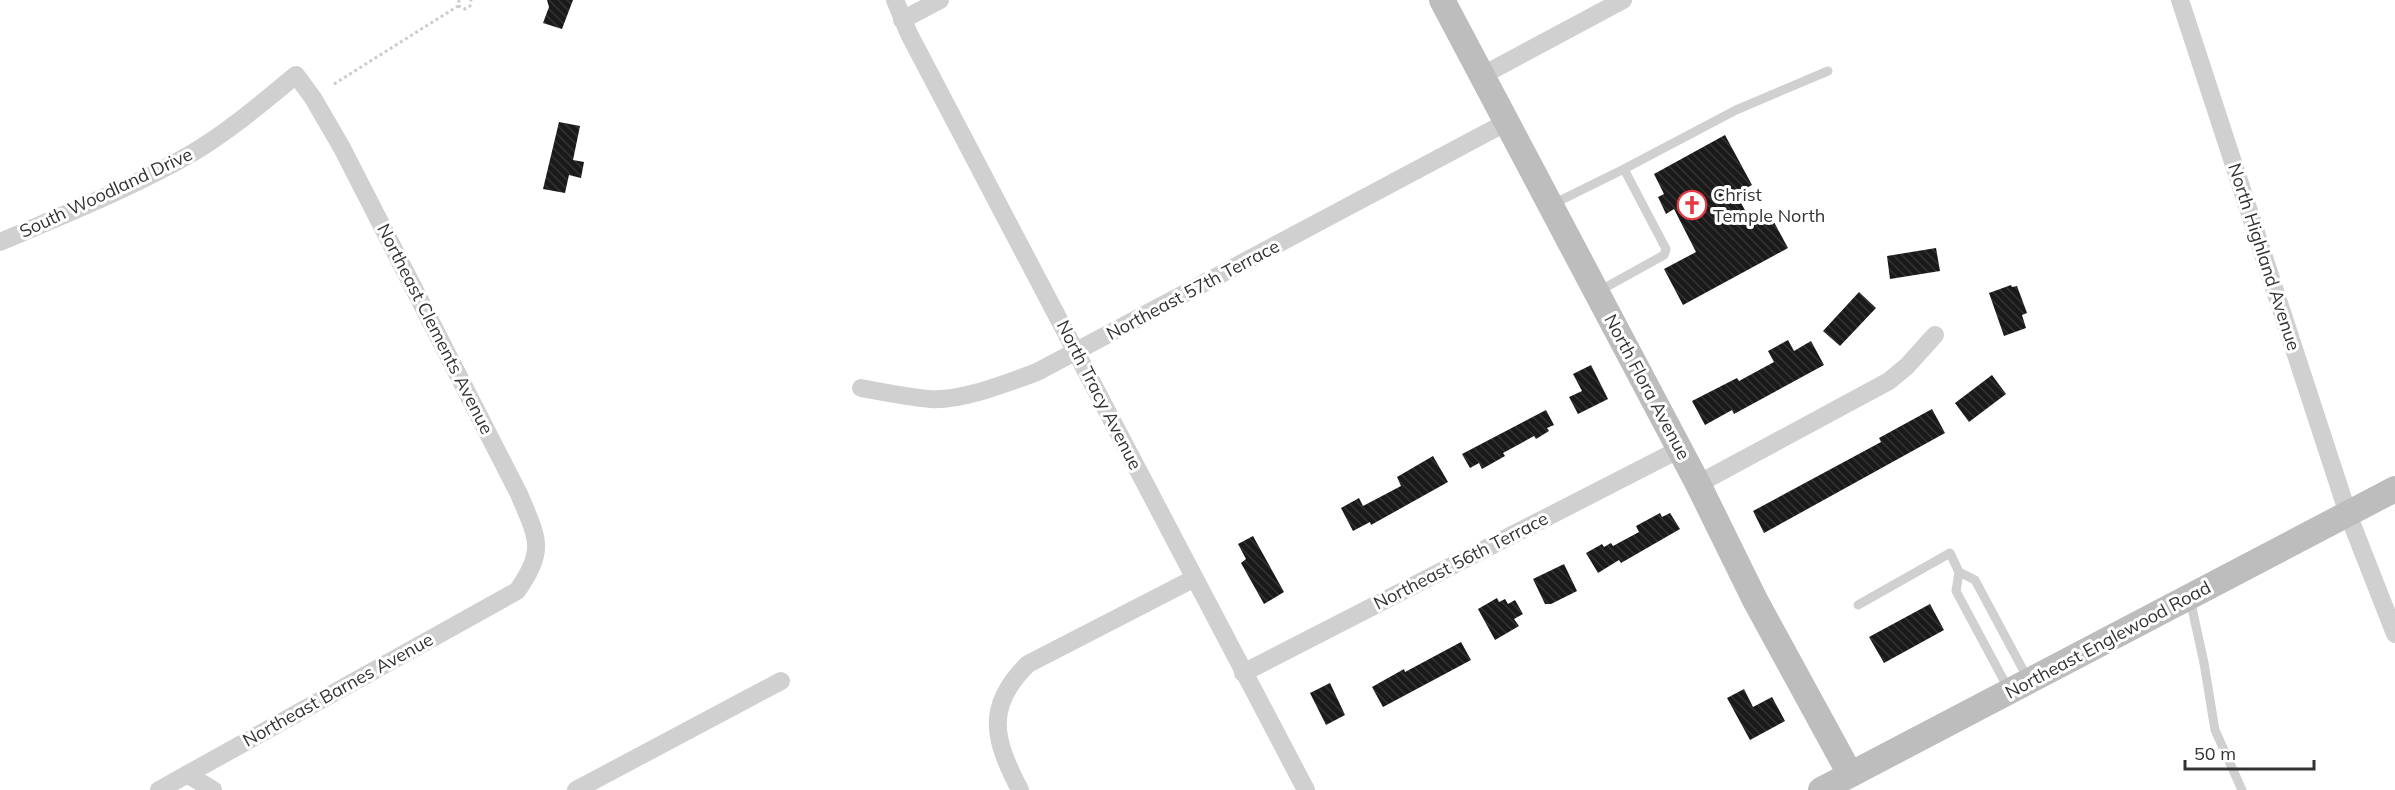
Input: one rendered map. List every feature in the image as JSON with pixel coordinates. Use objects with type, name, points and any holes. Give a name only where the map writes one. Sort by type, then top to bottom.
[{"type":"street","name":"North Tracy Avenue","points":[[895,0],[902,20],[1077,352],[1193,579],[1306,790]]},
{"type":"street","points":[[902,20],[940,0]]},
{"type":"street","name":"North Flora Avenue","points":[[1442,0],[1698,484],[1755,600],[1850,774]]},
{"type":"street","points":[[1483,75],[1623,0]]},
{"type":"street","name":"North Highland Avenue","points":[[2180,0],[2348,514]]},
{"type":"street","name":"South Woodland Drive","points":[[0,242],[162,170],[190,154],[247,114],[296,75]]},
{"type":"street","name":"Northeast Clements Avenue","points":[[296,75],[342,148],[519,494],[533,529],[537,555],[530,573],[517,591]]},
{"type":"street","name":"Northeast 57th Terrace","points":[[861,388],[932,399],[968,394],[1029,375],[1077,352],[1507,122]]},
{"type":"street","points":[[1698,484],[1889,381],[1907,366],[1935,335]]},
{"type":"street","name":"Northeast 56th Terrace","points":[[1243,673],[1680,450]]},
{"type":"street","name":"Northeast Englewood Road","points":[[1821,790],[2395,489]]},
{"type":"street","points":[[2348,514],[2395,634]]},
{"type":"street","points":[[1020,790],[1004,761],[998,740],[999,708],[1013,679],[1028,664],[1193,579]]},
{"type":"street","name":"Northeast Barnes Avenue","points":[[159,790],[517,591]]},
{"type":"street","points":[[576,790],[781,681]]},
{"type":"street","points":[[187,774],[213,790]]},
{"type":"lane","points":[[1551,206],[1736,110],[1828,71]]},
{"type":"lane","points":[[1597,292],[1664,255],[1666,249],[1624,169]]},
{"type":"lane","points":[[1858,605],[1950,553],[1959,572],[1956,591],[2019,686]]},
{"type":"lane","points":[[1959,572],[1975,580],[2019,686]]},
{"type":"lane","points":[[2189,597],[2204,663],[2215,730],[2242,790]]},
{"type":"path","points":[[334,84],[458,6],[459,0]]},
{"type":"path","points":[[458,6],[465,9],[470,6],[471,0]]},
{"type":"building","points":[[547,0],[573,0],[562,29],[543,23],[549,7]]},
{"type":"building","points":[[559,122],[580,126],[573,160],[584,162],[581,178],[569,175],[565,193],[543,189]]},
{"type":"building","points":[[1725,135],[1752,185],[1736,194],[1751,221],[1768,211],[1788,248],[1683,305],[1664,269],[1696,252],[1674,209],[1666,214],[1658,197],[1664,194],[1654,174]]},
{"type":"building","points":[[1936,248],[1940,271],[1890,279],[1887,256]]},
{"type":"building","points":[[2011,285],[2012,287],[2017,286],[2027,313],[2022,315],[2026,328],[2004,336],[1989,293]]},
{"type":"building","points":[[1859,292],[1876,308],[1840,346],[1823,331]]},
{"type":"building","points":[[1788,340],[1794,351],[1811,341],[1824,365],[1734,414],[1732,410],[1705,425],[1692,401],[1737,378],[1739,381],[1774,362],[1768,351]]},
{"type":"building","points":[[1591,365],[1608,399],[1578,414],[1569,397],[1582,391],[1573,374]]},
{"type":"building","points":[[1992,375],[2006,394],[1969,422],[1955,403]]},
{"type":"building","points":[[1932,409],[1945,433],[1764,533],[1753,511],[1881,442],[1879,438]]},
{"type":"building","points":[[1546,410],[1554,425],[1547,428],[1549,431],[1536,439],[1534,436],[1503,453],[1505,456],[1482,469],[1479,463],[1470,468],[1462,454]]},
{"type":"building","points":[[1433,456],[1448,482],[1371,525],[1370,522],[1353,531],[1341,508],[1359,498],[1363,506],[1401,486],[1397,477]]},
{"type":"building","points":[[1660,513],[1662,517],[1670,513],[1680,529],[1621,563],[1619,560],[1598,573],[1586,553],[1602,544],[1604,547],[1611,543],[1613,546],[1639,532],[1636,526]]},
{"type":"building","points":[[1253,536],[1284,592],[1264,604],[1241,563],[1246,559],[1238,544]]},
{"type":"building","points":[[1564,564],[1577,591],[1551,604],[1545,604],[1533,579]]},
{"type":"building","points":[[1497,598],[1499,602],[1505,599],[1508,604],[1515,600],[1523,614],[1514,619],[1519,626],[1495,640],[1478,609]]},
{"type":"building","points":[[1930,604],[1944,630],[1884,663],[1869,637]]},
{"type":"building","points":[[1461,642],[1471,660],[1383,707],[1372,687]]},
{"type":"building","points":[[1330,683],[1345,715],[1326,725],[1310,693]]},
{"type":"building","points":[[1744,689],[1753,707],[1772,697],[1785,721],[1750,740],[1727,698]]},
{"type":"place","name":"Christ Temple North","points":[[1692,205]]}]
